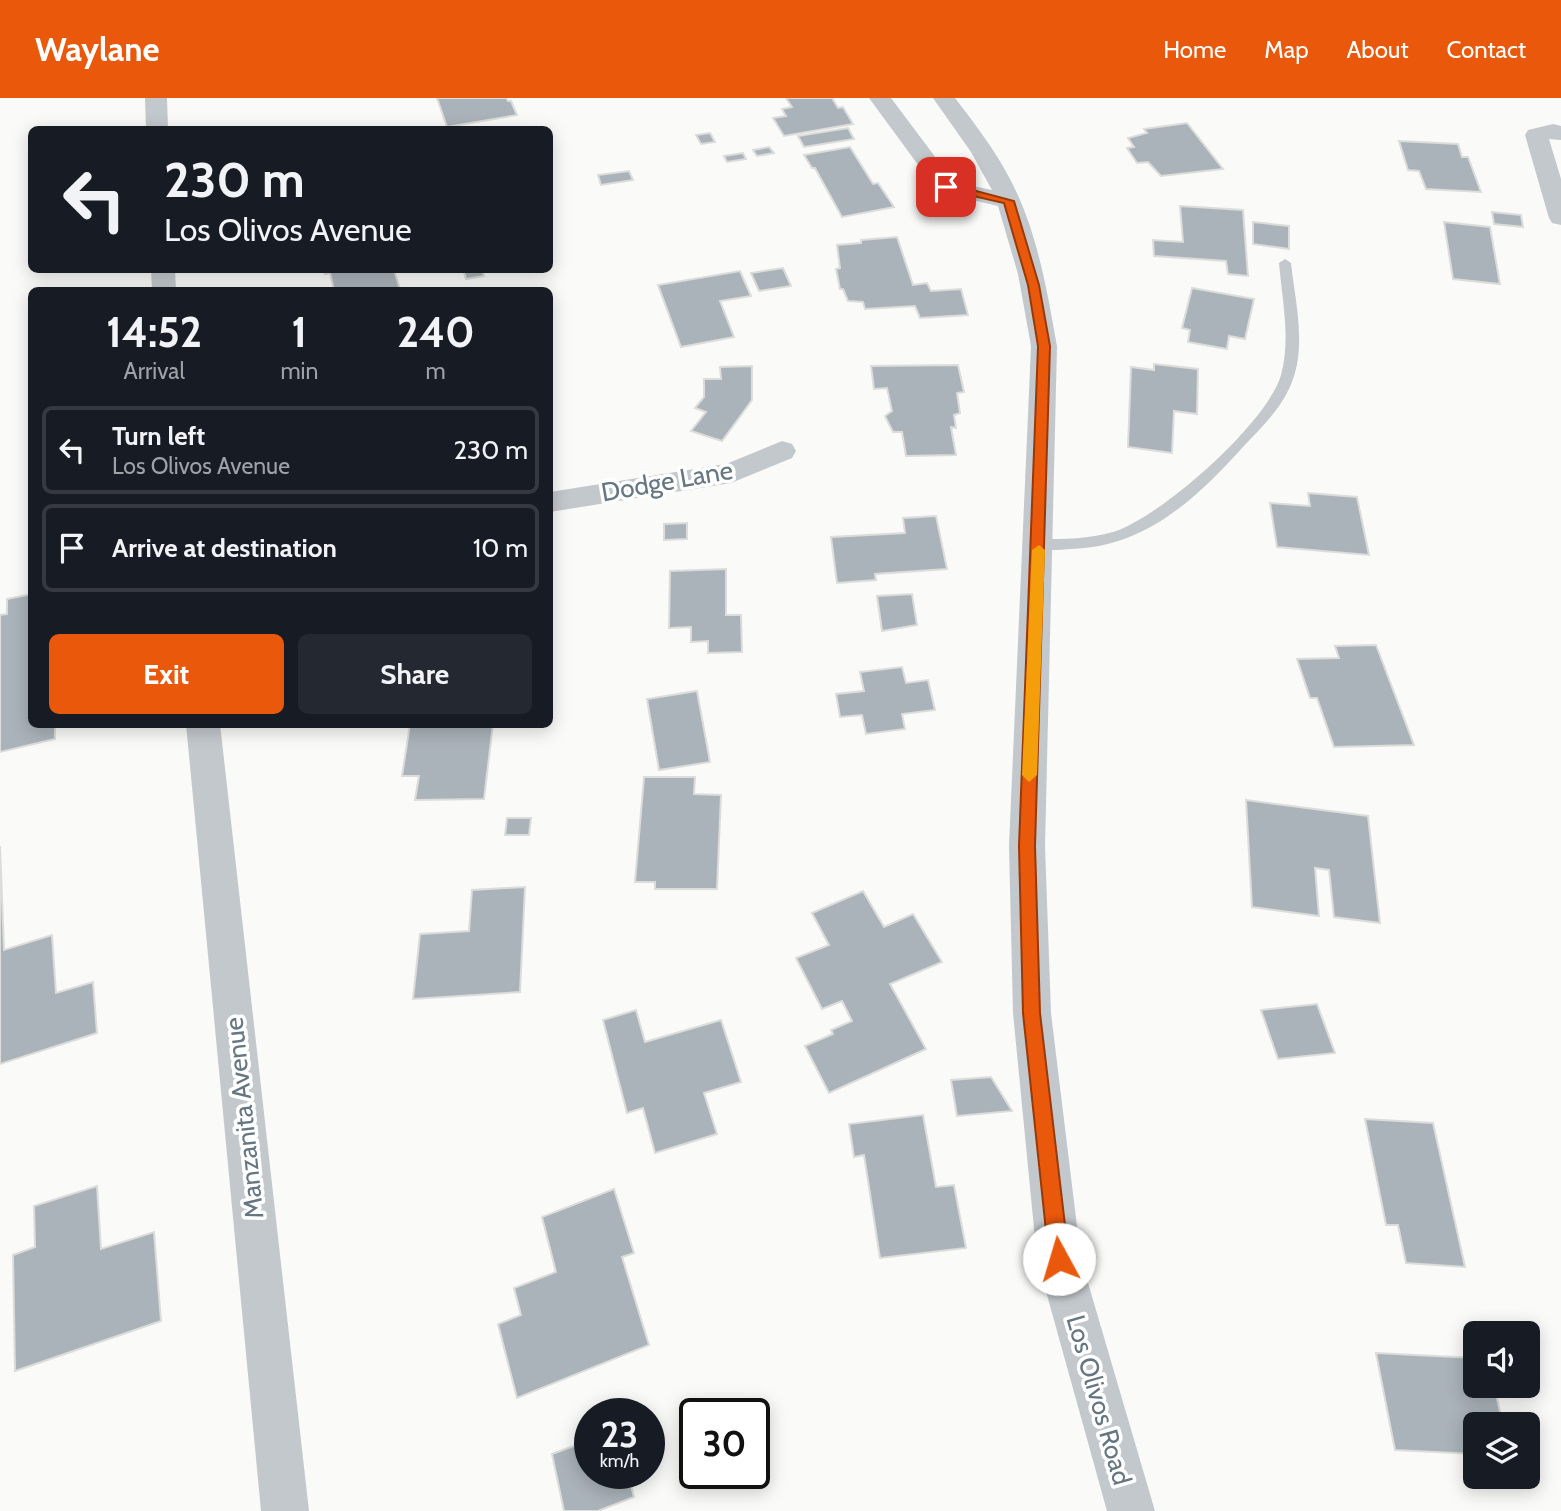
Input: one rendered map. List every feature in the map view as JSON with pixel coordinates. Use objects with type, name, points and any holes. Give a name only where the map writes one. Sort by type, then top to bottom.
[{"type":"street","points":[[156,98],[157,126]]},
{"type":"street","points":[[880,98],[946,187],[1009,201]]},
{"type":"street","name":"Los Olivos Road","points":[[944,98],[989,161],[1009,201],[1033,285],[1044,346],[1027,846],[1032,1013],[1059,1259],[1130,1511]]},
{"type":"street","points":[[1561,133],[1553,131],[1536,135],[1561,218]]},
{"type":"street","name":"Dodge Lane","points":[[553,502],[730,473],[782,451]]},
{"type":"street","name":"Manzanita Avenue","points":[[203,728],[285,1511]]},
{"type":"lane","points":[[1039,544],[1106,540],[1171,511],[1276,403],[1287,377],[1292,352],[1285,263]]},
{"type":"building","points":[[437,98],[506,98],[511,101],[517,115],[453,126],[447,126]]},
{"type":"building","points":[[786,98],[832,98],[838,108],[843,107],[853,124],[784,136],[773,118],[786,116],[782,109],[792,107]]},
{"type":"building","points":[[1187,123],[1223,169],[1161,176],[1148,162],[1137,163],[1127,148],[1134,147],[1128,138],[1147,133],[1144,129]]},
{"type":"building","points":[[848,128],[854,139],[804,147],[798,136]]},
{"type":"building","points":[[710,133],[715,142],[701,144],[696,135]]},
{"type":"building","points":[[1399,141],[1458,144],[1462,157],[1468,157],[1481,192],[1426,189],[1419,171],[1408,170]]},
{"type":"building","points":[[769,147],[774,153],[757,156],[753,150]]},
{"type":"building","points":[[850,147],[873,184],[878,183],[894,207],[842,217],[815,168],[812,168],[804,155]]},
{"type":"building","points":[[743,153],[746,159],[727,162],[724,156]]},
{"type":"building","points":[[629,171],[633,180],[601,185],[598,175]]},
{"type":"building","points":[[1180,206],[1243,210],[1248,276],[1228,274],[1226,261],[1154,256],[1153,240],[1183,242]]},
{"type":"building","points":[[1492,212],[1521,215],[1523,227],[1494,224]]},
{"type":"building","points":[[1253,222],[1289,226],[1289,249],[1253,244]]},
{"type":"building","points":[[1444,222],[1490,227],[1500,284],[1453,279]]},
{"type":"building","points":[[897,237],[913,285],[927,283],[931,291],[961,289],[968,315],[920,318],[915,306],[865,309],[863,302],[848,301],[843,289],[840,289],[836,269],[840,268],[837,245]]},
{"type":"building","points":[[783,268],[791,286],[759,291],[751,273]]},
{"type":"building","points":[[740,271],[751,296],[720,301],[734,337],[681,347],[658,285]]},
{"type":"building","points":[[330,273],[395,273],[399,287],[333,287]]},
{"type":"building","points":[[464,273],[483,273],[484,276],[466,279]]},
{"type":"building","points":[[1192,288],[1254,299],[1245,339],[1229,336],[1227,349],[1188,342],[1190,330],[1182,328]]},
{"type":"building","points":[[1154,364],[1198,369],[1197,414],[1174,411],[1172,453],[1128,447],[1131,367],[1154,370]]},
{"type":"building","points":[[958,365],[964,392],[957,393],[960,413],[954,415],[956,428],[951,427],[956,455],[906,456],[902,432],[893,432],[885,416],[892,411],[887,388],[874,389],[871,366]]},
{"type":"building","points":[[752,366],[752,400],[722,441],[691,431],[706,412],[695,408],[704,397],[704,379],[721,379],[720,367]]},
{"type":"building","points":[[1308,493],[1357,497],[1369,555],[1277,547],[1270,503],[1310,506]]},
{"type":"building","points":[[936,516],[947,569],[875,574],[876,580],[837,583],[831,537],[905,533],[903,518]]},
{"type":"building","points":[[687,523],[687,539],[664,540],[664,524]]},
{"type":"building","points":[[726,569],[726,615],[741,615],[742,652],[708,653],[708,641],[691,642],[691,627],[669,628],[670,571]]},
{"type":"building","points":[[912,594],[917,625],[882,631],[877,596]]},
{"type":"building","points":[[28,595],[28,728],[55,728],[55,739],[0,752],[0,615],[7,614],[7,599]]},
{"type":"building","points":[[1376,645],[1414,745],[1334,747],[1317,698],[1310,698],[1297,659],[1339,658],[1335,646]]},
{"type":"building","points":[[902,667],[906,683],[928,680],[935,710],[902,714],[905,729],[866,734],[862,715],[840,717],[836,694],[864,691],[860,672]]},
{"type":"building","points":[[697,691],[710,762],[659,770],[647,699]]},
{"type":"building","points":[[409,728],[493,728],[484,799],[415,800],[419,776],[402,776]]},
{"type":"building","points":[[644,777],[695,777],[694,794],[721,795],[717,889],[655,889],[655,882],[635,882]]},
{"type":"building","points":[[1246,800],[1368,816],[1380,923],[1334,917],[1329,870],[1315,868],[1319,916],[1252,907]]},
{"type":"building","points":[[507,818],[531,818],[529,835],[505,835]]},
{"type":"building","points":[[0,846],[4,950],[52,935],[56,993],[93,982],[97,1033],[0,1064]]},
{"type":"building","points":[[525,887],[520,992],[413,999],[420,934],[469,931],[472,890]]},
{"type":"building","points":[[863,891],[884,927],[913,914],[942,962],[890,984],[926,1049],[829,1093],[805,1046],[833,1034],[831,1030],[852,1021],[842,1001],[822,1009],[796,958],[829,945],[812,913]]},
{"type":"building","points":[[1317,1004],[1335,1053],[1278,1059],[1261,1010]]},
{"type":"building","points":[[636,1010],[645,1042],[721,1020],[741,1082],[704,1093],[717,1134],[655,1153],[643,1108],[627,1113],[603,1020]]},
{"type":"building","points":[[991,1077],[1012,1111],[957,1116],[951,1080]]},
{"type":"building","points":[[923,1115],[936,1187],[954,1185],[966,1248],[880,1258],[864,1155],[854,1157],[849,1124]]},
{"type":"building","points":[[1365,1119],[1433,1123],[1465,1267],[1406,1263],[1398,1225],[1386,1225]]},
{"type":"building","points":[[97,1186],[101,1249],[154,1232],[161,1321],[15,1371],[13,1255],[35,1247],[34,1206]]},
{"type":"building","points":[[614,1189],[634,1253],[622,1257],[649,1345],[517,1398],[498,1324],[521,1315],[514,1288],[556,1272],[542,1217]]},
{"type":"building","points":[[1376,1353],[1463,1357],[1463,1398],[1497,1398],[1500,1412],[1463,1412],[1463,1453],[1395,1450]]},
{"type":"building","points":[[574,1446],[574,1489],[632,1489],[634,1497],[598,1511],[564,1511],[552,1454]]},
{"type":"slow traffic","points":[[1029,775],[1039,550]]},
{"type":"route","points":[[946,187],[1009,201],[1033,285],[1044,346],[1027,846],[1032,1013],[1059,1259]]}]
